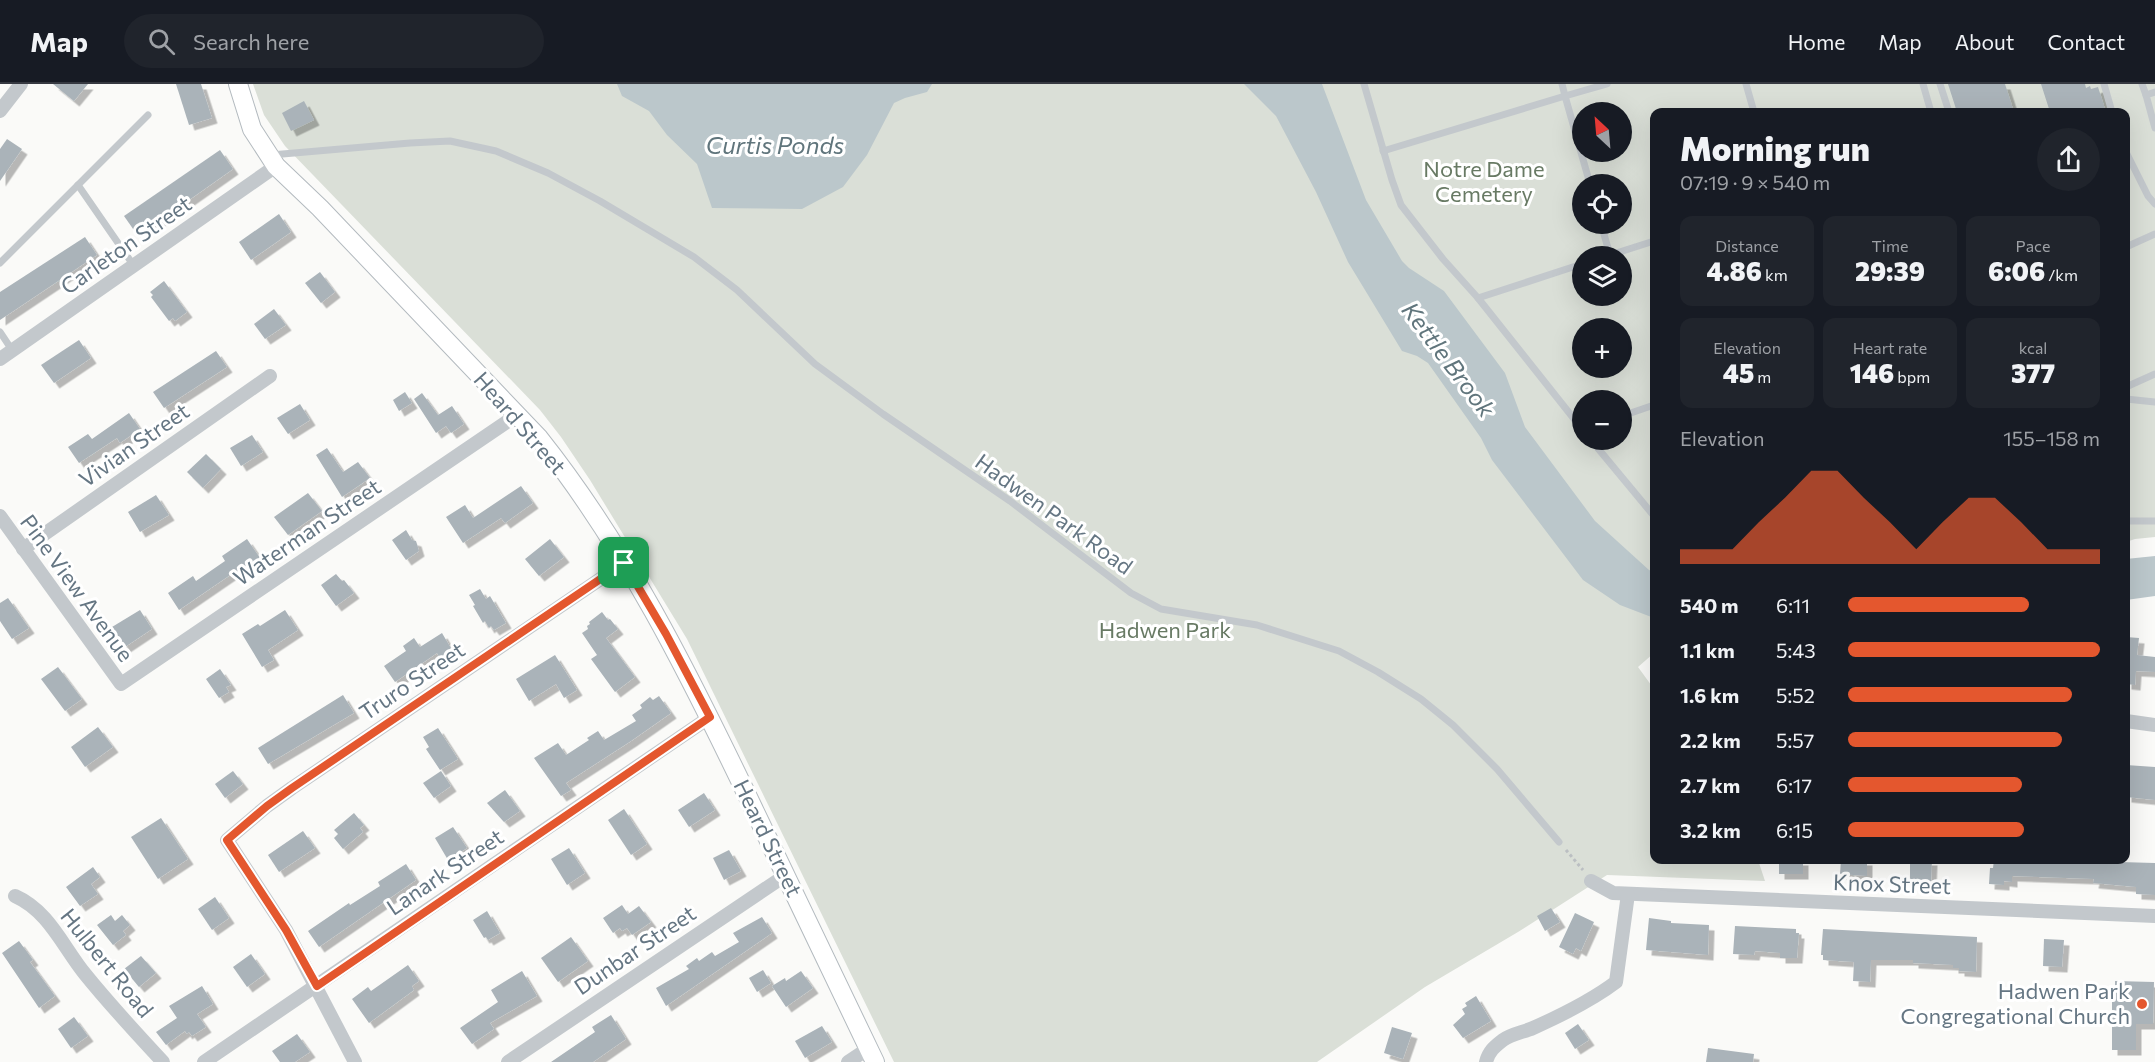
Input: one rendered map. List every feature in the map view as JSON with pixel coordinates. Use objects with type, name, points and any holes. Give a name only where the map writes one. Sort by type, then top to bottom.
[{"type":"street","points":[[0,111],[21,84]]},
{"type":"street","name":"Heard Street","points":[[238,84],[252,129],[272,160],[518,415],[559,463],[624,563],[666,634],[710,717],[872,1055]]},
{"type":"street","name":"Carleton Street","points":[[0,359],[134,266],[272,160]]},
{"type":"street","name":"Vivian Street","points":[[23,549],[270,376]]},
{"type":"street","name":"Waterman Street","points":[[121,684],[518,415]]},
{"type":"street","name":"Pine View Avenue","points":[[0,516],[121,684]]},
{"type":"street","name":"Truro Street","points":[[317,986],[286,930],[227,840],[292,788],[624,563]]},
{"type":"street","name":"Lanark Street","points":[[204,1062],[710,717]]},
{"type":"street","points":[[2130,722],[2155,725]]},
{"type":"street","name":"Dunbar Street","points":[[508,1062],[786,875]]},
{"type":"street","name":"Knox Street","points":[[1591,881],[1613,893],[1628,894],[2155,916]]},
{"type":"street","points":[[1487,1060],[1488,1052],[1505,1038],[1524,1032],[1573,1009],[1616,982],[1628,894]]},
{"type":"street","name":"Hulbert Road","points":[[15,896],[29,902],[47,920],[84,973],[163,1062]]},
{"type":"street","points":[[317,986],[356,1062]]},
{"type":"street","points":[[848,1062],[872,1055]]},
{"type":"lane","points":[[1364,84],[1401,205],[1572,416]]},
{"type":"lane","points":[[1562,84],[1587,174]]},
{"type":"lane","points":[[1383,151],[1607,84]]},
{"type":"lane","points":[[1746,84],[1753,108]]},
{"type":"lane","points":[[1923,84],[1930,108]]},
{"type":"lane","points":[[1940,84],[1948,108]]},
{"type":"lane","points":[[2104,84],[2111,108]]},
{"type":"lane","points":[[2142,84],[2155,128]]},
{"type":"lane","points":[[2146,95],[2155,92]]},
{"type":"lane","points":[[0,263],[148,115]]},
{"type":"lane","name":"Hadwen Park Road","points":[[272,160],[450,141],[496,151],[541,170],[600,201],[694,257],[737,291],[815,364],[883,414],[1010,501],[1131,593],[1161,609],[1257,625],[1339,651],[1421,699],[1453,725],[1497,769],[1559,842]]},
{"type":"lane","points":[[2130,160],[2148,196],[2155,204]]},
{"type":"lane","points":[[78,185],[134,266]]},
{"type":"lane","points":[[2130,245],[2155,234]]},
{"type":"lane","points":[[1632,248],[1650,242]]},
{"type":"lane","points":[[1478,298],[1572,267]]},
{"type":"lane","points":[[0,332],[12,350]]},
{"type":"lane","points":[[2130,385],[2155,374]]},
{"type":"lane","points":[[2130,399],[2155,402]]},
{"type":"lane","points":[[1632,413],[1650,406]]},
{"type":"lane","points":[[1599,450],[1650,511]]},
{"type":"lane","points":[[2130,521],[2155,520]]},
{"type":"path","points":[[1559,842],[1591,881]]},
{"type":"green space","name":"Hadwen Park","points":[[253,84],[2155,84],[2155,537],[2130,541],[2130,108],[1650,108],[1650,656],[1638,667],[1650,684],[1650,864],[1759,864],[1765,881],[1607,875],[1518,932],[1425,987],[1317,1062],[894,1062],[687,639],[590,480],[540,410],[285,146],[264,115]]},
{"type":"water","name":"Curtis Ponds","points":[[617,84],[932,84],[927,92],[894,103],[867,155],[843,187],[802,209],[712,208],[697,164],[667,135],[649,111],[622,96]]},
{"type":"water","name":"Kettle Brook","points":[[1244,84],[1322,84],[1366,200],[1402,261],[1444,291],[1505,373],[1525,427],[1595,521],[1650,570],[1650,616],[1620,605],[1583,580],[1492,460],[1481,438],[1428,363],[1402,351],[1348,262],[1316,192],[1276,116]]},
{"type":"water","points":[[2155,556],[2155,596],[2130,599],[2130,559]]},
{"type":"building","points":[[53,84],[88,84],[74,101]]},
{"type":"building","points":[[176,84],[201,84],[212,118],[189,125]]},
{"type":"building","points":[[1948,84],[2005,84],[2013,108],[1956,108]]},
{"type":"building","points":[[2041,84],[2085,84],[2086,88],[2090,86],[2091,89],[2098,87],[2105,108],[2049,108]]},
{"type":"building","points":[[304,101],[314,120],[291,131],[282,113]]},
{"type":"building","points":[[7,139],[22,149],[0,181],[0,149]]},
{"type":"building","points":[[220,150],[233,169],[138,236],[124,216]]},
{"type":"building","points":[[279,214],[291,232],[251,260],[239,242]]},
{"type":"building","points":[[85,237],[97,255],[0,320],[0,292]]},
{"type":"building","points":[[320,272],[335,292],[321,303],[305,283]]},
{"type":"building","points":[[164,281],[187,312],[175,321],[173,318],[169,321],[151,297],[153,295],[150,292]]},
{"type":"building","points":[[274,309],[286,325],[265,339],[254,324]]},
{"type":"building","points":[[79,340],[91,358],[54,383],[41,365]]},
{"type":"building","points":[[216,351],[227,367],[164,408],[153,392]]},
{"type":"building","points":[[405,392],[412,403],[399,411],[393,400]]},
{"type":"building","points":[[422,393],[438,415],[452,406],[464,424],[451,433],[446,426],[436,433],[414,399]]},
{"type":"building","points":[[300,404],[310,420],[288,434],[277,418]]},
{"type":"building","points":[[129,413],[140,429],[120,443],[117,438],[79,463],[68,447],[88,434],[92,439]]},
{"type":"building","points":[[252,435],[263,452],[241,466],[230,448]]},
{"type":"building","points":[[327,448],[343,472],[358,462],[370,478],[342,497],[316,455]]},
{"type":"building","points":[[206,454],[221,469],[203,488],[187,472]]},
{"type":"building","points":[[521,486],[533,503],[505,523],[501,518],[463,543],[446,517],[465,505],[473,518]]},
{"type":"building","points":[[308,493],[322,511],[288,535],[274,517]]},
{"type":"building","points":[[156,495],[169,515],[140,532],[128,512]]},
{"type":"building","points":[[406,530],[412,540],[416,541],[419,551],[406,560],[392,540]]},
{"type":"building","points":[[247,539],[260,558],[235,575],[233,573],[179,610],[168,593],[193,576],[196,581],[225,561],[222,556]]},
{"type":"building","points":[[550,539],[564,557],[539,576],[525,559]]},
{"type":"building","points":[[336,574],[354,593],[336,606],[321,585]]},
{"type":"building","points":[[480,589],[486,599],[490,596],[506,623],[494,630],[491,626],[489,628],[485,621],[483,623],[469,595]]},
{"type":"building","points":[[8,598],[29,628],[12,639],[0,621],[0,603]]},
{"type":"building","points":[[140,610],[152,629],[125,647],[112,627]]},
{"type":"building","points":[[285,610],[298,630],[268,650],[274,660],[262,667],[242,634]]},
{"type":"building","points":[[602,612],[618,629],[606,638],[635,677],[615,692],[591,659],[597,655],[582,633],[588,629],[589,622]]},
{"type":"building","points":[[442,633],[452,650],[440,658],[437,653],[395,682],[384,666],[406,651],[403,646],[414,638],[420,647]]},
{"type":"building","points":[[2130,637],[2139,638],[2137,655],[2155,657],[2155,672],[2136,671],[2135,685],[2130,684]]},
{"type":"building","points":[[555,655],[577,690],[564,698],[556,684],[529,701],[516,679]]},
{"type":"building","points":[[58,667],[82,699],[65,711],[41,679]]},
{"type":"building","points":[[220,669],[231,685],[226,687],[229,692],[219,698],[206,679]]},
{"type":"building","points":[[343,695],[354,713],[268,764],[258,748]]},
{"type":"building","points":[[659,696],[671,713],[566,783],[571,790],[561,796],[534,758],[558,743],[566,755],[598,731],[604,740],[636,721],[632,715],[642,708],[640,705],[650,697],[653,700]]},
{"type":"building","points":[[98,727],[113,747],[85,767],[71,747]]},
{"type":"building","points":[[438,728],[458,759],[440,770],[426,749],[429,747],[423,737]]},
{"type":"building","points":[[2130,765],[2155,767],[2155,800],[2130,797]]},
{"type":"building","points":[[233,771],[243,784],[225,798],[215,784]]},
{"type":"building","points":[[441,771],[451,786],[434,798],[423,783]]},
{"type":"building","points":[[505,790],[520,811],[504,822],[487,803]]},
{"type":"building","points":[[704,793],[715,810],[689,827],[678,810]]},
{"type":"building","points":[[624,809],[647,844],[631,855],[608,820]]},
{"type":"building","points":[[354,813],[364,825],[360,828],[363,832],[343,849],[334,838],[338,834],[334,830]]},
{"type":"building","points":[[161,818],[188,859],[158,879],[131,837]]},
{"type":"building","points":[[453,827],[467,848],[448,860],[435,838]]},
{"type":"building","points":[[303,831],[315,848],[279,872],[268,855]]},
{"type":"building","points":[[569,848],[585,873],[567,885],[551,859]]},
{"type":"building","points":[[729,850],[741,871],[724,880],[713,858]]},
{"type":"building","points":[[2155,863],[2155,895],[2136,894],[2136,887],[2093,883],[2094,879],[2012,876],[2012,882],[2004,881],[2004,885],[1989,884],[1990,868],[1993,868],[1994,864]]},
{"type":"building","points":[[406,864],[416,880],[319,947],[308,931],[349,903],[350,905],[380,886],[378,882]]},
{"type":"building","points":[[1779,864],[1803,864],[1803,874],[1779,874]]},
{"type":"building","points":[[1841,864],[1867,864],[1867,876],[1840,874]]},
{"type":"building","points":[[1910,864],[1932,864],[1931,881],[1910,880]]},
{"type":"building","points":[[93,867],[100,877],[91,884],[98,894],[80,906],[66,887]]},
{"type":"building","points":[[215,897],[229,918],[212,930],[198,909]]},
{"type":"building","points":[[622,905],[628,914],[639,906],[651,922],[632,935],[627,928],[622,931],[620,928],[613,933],[603,918]]},
{"type":"building","points":[[1551,908],[1560,922],[1545,931],[1537,916]]},
{"type":"building","points":[[487,911],[500,933],[488,940],[484,938],[473,920]]},
{"type":"building","points":[[1575,913],[1594,922],[1581,951],[1576,948],[1573,954],[1559,947]]},
{"type":"building","points":[[111,915],[115,921],[122,915],[130,925],[123,931],[126,935],[113,945],[97,925]]},
{"type":"building","points":[[762,917],[772,933],[666,1006],[656,988],[689,969],[686,966],[697,958],[699,961],[712,952],[715,956],[739,942],[733,933]]},
{"type":"building","points":[[1649,918],[1671,921],[1671,923],[1709,925],[1708,955],[1646,950]]},
{"type":"building","points":[[1735,926],[1796,929],[1796,933],[1799,933],[1797,958],[1780,958],[1780,953],[1755,951],[1754,955],[1733,954]]},
{"type":"building","points":[[1823,929],[1977,937],[1976,972],[1959,971],[1959,968],[1953,968],[1953,965],[1913,963],[1913,960],[1871,960],[1870,982],[1853,981],[1854,962],[1823,960],[1823,955],[1821,955]]},
{"type":"building","points":[[571,937],[588,961],[558,982],[541,958]]},
{"type":"building","points":[[2044,939],[2064,940],[2062,967],[2043,966]]},
{"type":"building","points":[[19,941],[33,960],[30,962],[55,996],[39,1008],[2,953]]},
{"type":"building","points":[[251,954],[265,974],[247,987],[233,967]]},
{"type":"building","points":[[141,956],[156,973],[139,987],[124,969]]},
{"type":"building","points":[[408,965],[419,981],[412,986],[414,990],[369,1023],[352,999],[368,987],[371,991]]},
{"type":"building","points":[[763,970],[771,983],[757,992],[749,978]]},
{"type":"building","points":[[522,971],[537,996],[490,1023],[494,1029],[472,1044],[460,1028],[498,1002],[491,990]]},
{"type":"building","points":[[801,971],[813,988],[786,1007],[772,986],[785,978],[786,981]]},
{"type":"building","points":[[2115,981],[2154,982],[2153,1024],[2136,1024],[2136,1050],[2112,1050],[2112,990],[2115,990]]},
{"type":"building","points":[[202,986],[213,1004],[197,1014],[206,1027],[192,1036],[185,1031],[166,1045],[156,1032],[177,1018],[169,1006]]},
{"type":"building","points":[[1476,996],[1491,1021],[1463,1038],[1453,1025],[1465,1014],[1462,1009],[1467,1006],[1465,1003]]},
{"type":"building","points":[[611,1015],[626,1039],[593,1062],[551,1062],[595,1032],[592,1027]]},
{"type":"building","points":[[74,1017],[88,1036],[71,1048],[58,1029]]},
{"type":"building","points":[[1578,1024],[1589,1040],[1575,1049],[1565,1033]]},
{"type":"building","points":[[822,1026],[832,1042],[805,1058],[795,1041]]},
{"type":"building","points":[[1392,1027],[1412,1033],[1403,1059],[1384,1053]]},
{"type":"building","points":[[297,1034],[310,1052],[295,1062],[280,1062],[272,1051]]},
{"type":"building","points":[[1708,1048],[1754,1054],[1753,1062],[1706,1062]]},
{"type":"place","name":"Hadwen Park Congregational Church","points":[[2142,1004]]},
{"type":"route","points":[[624,563],[666,634],[710,717],[317,986],[286,930],[227,840],[292,788],[624,563]]},
{"type":"park label","name":"Notre Dame Cemetery","points":[[1484,182]]}]
